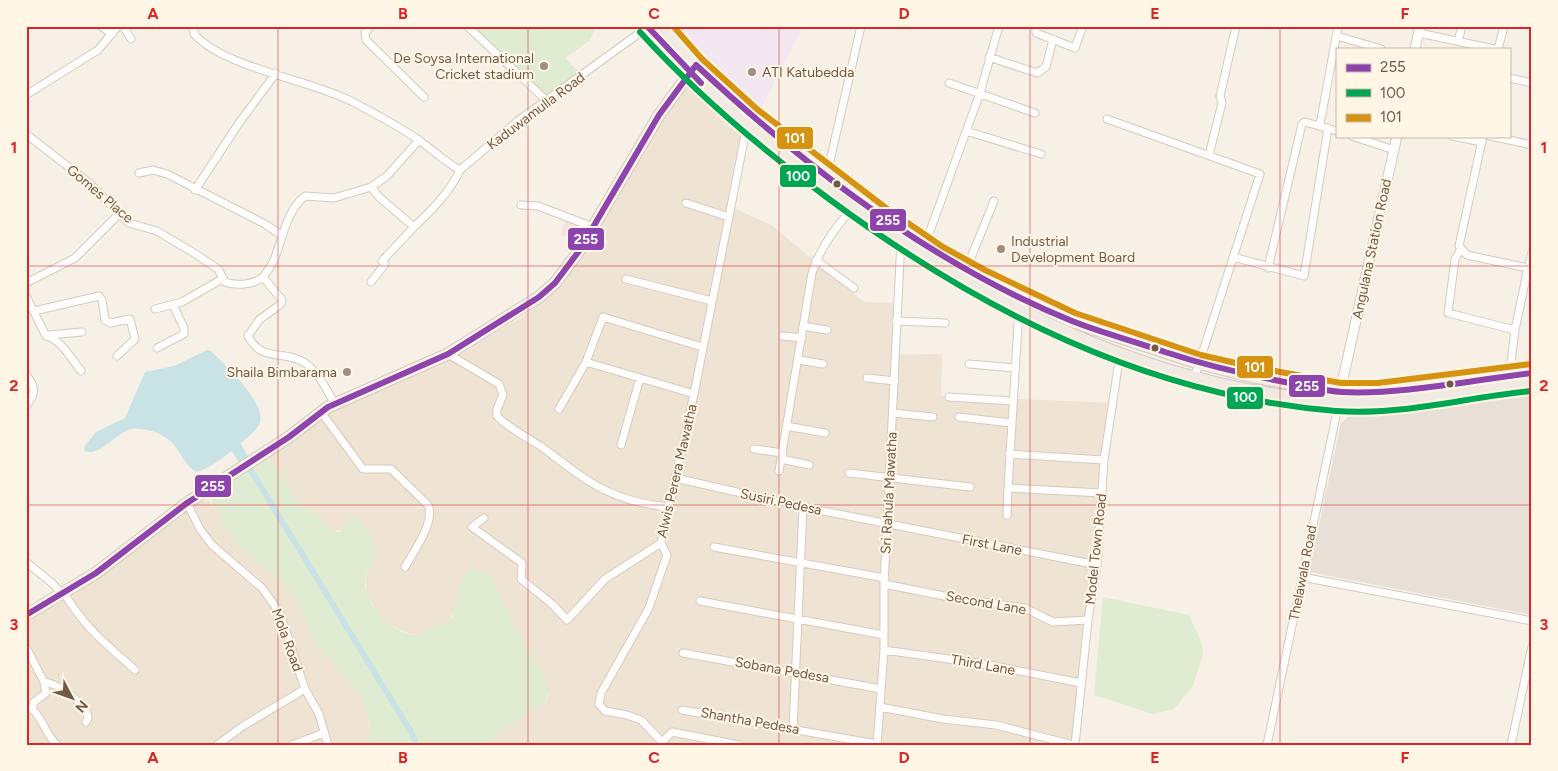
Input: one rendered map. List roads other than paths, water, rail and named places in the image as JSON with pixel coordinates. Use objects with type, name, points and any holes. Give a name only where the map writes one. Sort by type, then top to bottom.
[{"type":"highway","points":[[652,27],[747,125],[925,245],[1020,305],[1199,364],[1339,397]]},
{"type":"highway","points":[[693,68],[824,178],[854,207],[933,262],[1083,339],[1120,354],[1195,376],[1292,396],[1339,397],[1509,379],[1532,372]]},
{"type":"highway","points":[[1509,379],[1532,382]]},
{"type":"main road","points":[[26,615],[63,594],[114,560],[188,503],[288,437],[321,412],[448,354],[522,309],[555,283],[579,251],[659,115],[693,68]]},
{"type":"street","points":[[101,26],[112,34]]},
{"type":"street","points":[[26,95],[98,50],[118,26]]},
{"type":"street","points":[[123,26],[131,40]]},
{"type":"street","points":[[194,26],[194,34],[216,50],[236,61],[318,87],[351,101],[419,140],[447,163],[460,170]]},
{"type":"street","points":[[371,26],[365,33],[366,40],[424,97]]},
{"type":"street","points":[[468,26],[547,101]]},
{"type":"street","points":[[824,178],[861,26]]},
{"type":"street","points":[[925,245],[980,93],[998,26]]},
{"type":"street","points":[[1036,26],[1036,33],[1076,48],[1083,26]]},
{"type":"street","points":[[1209,155],[1222,102],[1220,96],[1236,26]]},
{"type":"street","points":[[1233,257],[1303,277],[1305,275],[1338,26]]},
{"type":"street","points":[[1458,42],[1462,26]]},
{"type":"street","points":[[1498,48],[1504,26]]},
{"type":"street","name":"Kaduwamulla Road","points":[[371,282],[385,264],[382,261],[428,214],[456,179],[460,170],[519,120],[652,27]]},
{"type":"street","points":[[1415,48],[1419,30],[1458,42],[1489,48]]},
{"type":"street","points":[[1337,36],[1378,48]]},
{"type":"street","points":[[989,56],[1037,73],[1046,67],[1053,39]]},
{"type":"street","points":[[195,190],[239,123],[276,73]]},
{"type":"street","points":[[1510,78],[1532,83]]},
{"type":"street","points":[[949,83],[1035,113]]},
{"type":"street","points":[[1108,119],[1260,174],[1195,376]]},
{"type":"street","points":[[1268,268],[1302,124],[1304,122],[1336,131]]},
{"type":"street","name":"Alwis Perera Mawatha","points":[[484,518],[472,527],[522,564],[521,579],[552,604],[567,620],[605,579],[661,543],[694,394],[747,125]]},
{"type":"street","points":[[966,130],[1041,154]]},
{"type":"street","name":"Gomes Place","points":[[26,134],[88,182],[129,223],[158,231],[213,265],[221,274],[222,279]]},
{"type":"street","points":[[1358,138],[1394,150]]},
{"type":"street","name":"Angulana Station Road","points":[[1339,397],[1397,138]]},
{"type":"street","points":[[1498,138],[1532,146]]},
{"type":"street","points":[[1483,139],[1459,242],[1461,249],[1467,255],[1528,268]]},
{"type":"street","points":[[155,310],[182,302],[222,279],[232,285],[257,282],[263,277],[273,262],[281,235],[296,206],[305,196],[334,198],[371,187],[387,176],[419,140]]},
{"type":"street","points":[[139,173],[147,170],[157,170],[265,224],[281,235]]},
{"type":"street","points":[[371,187],[379,197],[414,227]]},
{"type":"street","points":[[966,270],[994,201]]},
{"type":"street","points":[[686,203],[729,217]]},
{"type":"street","points":[[521,205],[538,206],[593,226]]},
{"type":"street","points":[[779,471],[812,273],[816,260],[838,224],[854,207]]},
{"type":"street","points":[[26,283],[75,258],[119,214]]},
{"type":"street","name":"Sri Rahula Mawatha","points":[[877,744],[884,650],[884,581],[901,240]]},
{"type":"street","points":[[1461,249],[1454,259],[1448,313],[1515,330]]},
{"type":"street","points":[[1509,379],[1515,330],[1532,252]]},
{"type":"street","points":[[816,260],[854,288]]},
{"type":"street","points":[[263,277],[282,300],[281,304],[252,328],[248,336],[253,346],[261,352],[305,362],[335,404]]},
{"type":"street","points":[[626,279],[712,301]]},
{"type":"street","points":[[34,311],[99,296],[102,300],[104,318],[107,323],[130,319],[133,324],[135,339],[117,356]]},
{"type":"street","points":[[27,301],[46,336]]},
{"type":"street","points":[[156,348],[184,334],[184,328],[173,305]]},
{"type":"street","points":[[1006,515],[1020,305]]},
{"type":"street","points":[[559,409],[586,362],[603,317],[702,348]]},
{"type":"street","points":[[896,321],[945,324]]},
{"type":"street","points":[[803,326],[827,330]]},
{"type":"street","points":[[46,336],[82,332]]},
{"type":"street","points":[[46,336],[52,337],[58,342],[81,371]]},
{"type":"street","points":[[783,336],[802,338]]},
{"type":"street","points":[[448,354],[499,384],[503,395],[497,409],[497,416],[568,468],[600,489],[622,498],[668,507]]},
{"type":"street","name":"Model Town Road","points":[[1074,745],[1088,620],[1097,565],[1104,460],[1120,354]]},
{"type":"street","points":[[799,360],[823,364]]},
{"type":"street","points":[[586,362],[694,394]]},
{"type":"street","points":[[969,364],[1015,368]]},
{"type":"street","points":[[26,375],[33,383],[34,390],[32,398],[26,406]]},
{"type":"street","points":[[621,445],[640,378]]},
{"type":"street","points":[[867,378],[895,381]]},
{"type":"street","points":[[949,397],[1013,401]]},
{"type":"street","name":"Thelawala Road","points":[[1267,745],[1339,397]]},
{"type":"street","points":[[321,412],[363,469],[391,469],[431,510],[429,522],[404,567]]},
{"type":"street","points":[[893,413],[933,417]]},
{"type":"street","points":[[958,417],[1011,423]]},
{"type":"street","points":[[786,426],[825,433]]},
{"type":"street","points":[[754,449],[809,465]]},
{"type":"street","points":[[1009,454],[1104,460]]},
{"type":"street","points":[[849,473],[970,487]]},
{"type":"street","name":"Susiri Pedesa","points":[[675,478],[887,524]]},
{"type":"street","points":[[1008,488],[1102,493]]},
{"type":"street","name":"Mola Road","points":[[188,503],[200,529],[212,545],[272,599],[280,613],[305,689],[319,714],[328,745]]},
{"type":"street","points":[[793,729],[796,619],[803,507]]},
{"type":"street","name":"First Lane","points":[[887,524],[1097,565]]},
{"type":"street","points":[[661,543],[667,556],[649,608],[601,693],[599,704],[605,711],[628,715],[641,720],[662,742],[672,732],[739,745]]},
{"type":"street","name":"Second Lane","points":[[714,547],[800,562],[954,598],[1025,608],[1053,622],[1088,620]]},
{"type":"street","points":[[26,562],[52,582],[88,628],[135,670]]},
{"type":"street","points":[[1302,577],[1532,621]]},
{"type":"street","points":[[700,601],[884,635]]},
{"type":"street","points":[[1511,745],[1532,646]]},
{"type":"street","points":[[26,647],[47,691],[34,702],[32,709],[46,725],[47,734],[57,745]]},
{"type":"street","name":"Third Lane","points":[[884,650],[984,664],[1081,683]]},
{"type":"street","name":"Sobana Pedesa","points":[[682,653],[881,689]]},
{"type":"street","points":[[44,682],[56,685],[85,709],[88,718],[86,722]]},
{"type":"street","points":[[217,745],[243,726],[305,689]]},
{"type":"street","points":[[880,707],[944,719],[996,725],[1074,745]]},
{"type":"street","name":"Shantha Pedesa","points":[[682,710],[877,744]]},
{"type":"street","points":[[292,745],[324,733]]},
{"type":"water","points":[[207,350],[211,351],[243,384],[260,413],[260,422],[254,432],[239,445],[213,465],[196,472],[169,440],[152,431],[132,429],[97,450],[85,451],[84,447],[96,432],[125,418],[145,372],[174,366]]},
{"type":"waterway","points":[[236,447],[244,460]]},
{"type":"waterway","points":[[250,469],[411,732],[417,745]]},
{"type":"place","name":"De Soysa International Cricket stadium","points":[[544,66]]},
{"type":"place","name":"ATI Katubedda","points":[[752,72]]},
{"type":"place","name":"Industrial Development Board","points":[[1001,249]]},
{"type":"place","name":"Shaila Bimbarama","points":[[347,372]]}]
